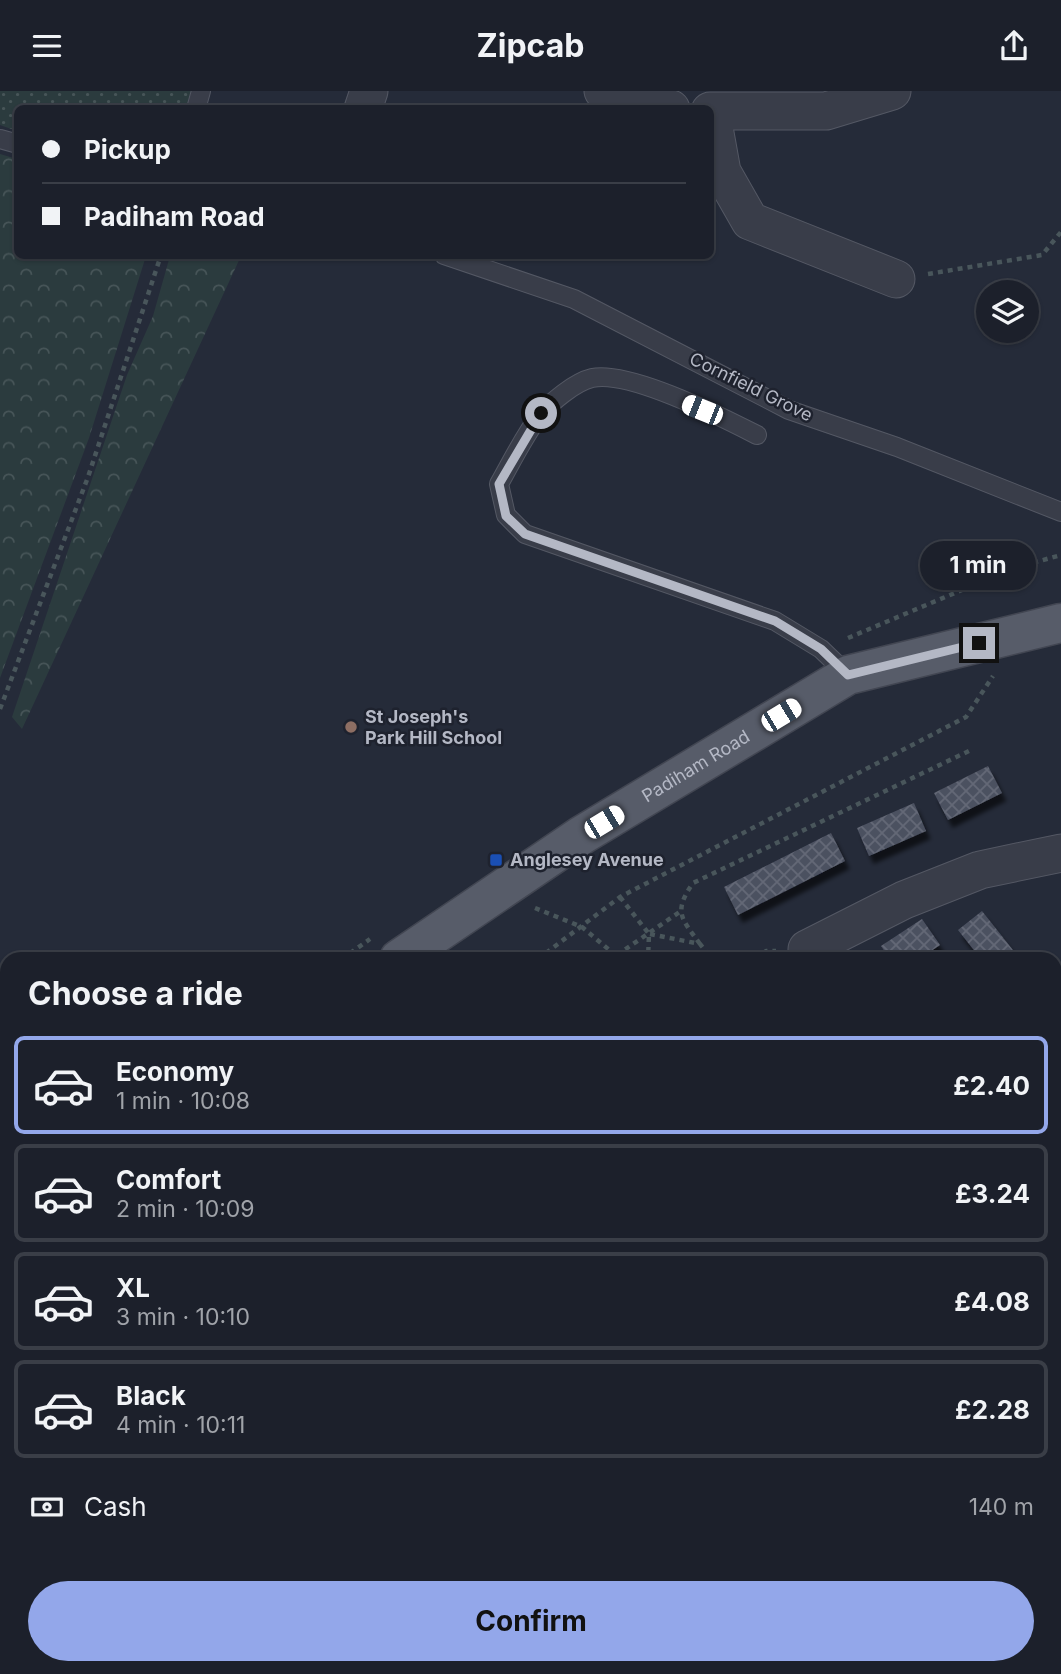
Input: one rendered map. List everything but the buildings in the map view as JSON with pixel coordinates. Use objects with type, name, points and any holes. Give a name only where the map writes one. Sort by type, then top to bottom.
[{"type":"main road","name":"Padiham Road","points":[[409,952],[582,835],[848,675],[1046,627]]},
{"type":"street","points":[[603,91],[656,105]]},
{"type":"street","points":[[714,111],[826,111],[892,91]]},
{"type":"street","points":[[714,128],[722,172],[750,221],[896,279]]},
{"type":"street","points":[[807,949],[904,900],[980,870],[1061,853]]},
{"type":"lane","name":"Cornfield Grove","points":[[456,259],[575,299],[789,410],[897,447],[1061,512]]},
{"type":"lane","points":[[757,435],[726,419],[628,379],[593,378],[572,389],[541,413],[499,484],[506,516],[525,534],[775,621],[821,649],[848,675]]},
{"type":"path","points":[[896,279],[1042,255],[1061,232]]},
{"type":"path","points":[[0,709],[88,477],[161,259]]},
{"type":"path","points":[[548,952],[620,897],[965,716],[1014,644],[1046,627]]},
{"type":"path","points":[[706,952],[681,918],[680,902],[693,883],[971,750]]},
{"type":"path","points":[[496,893],[582,927],[613,952]]},
{"type":"path","points":[[620,897],[649,934],[648,952]]},
{"type":"path","points":[[626,952],[681,911]]},
{"type":"path","points":[[649,934],[700,944]]},
{"type":"green space","points":[[0,91],[191,91],[187,105],[14,105],[14,130],[0,125]]},
{"type":"green space","points":[[0,154],[14,158],[14,259],[145,259],[89,438],[0,678]]},
{"type":"green space","points":[[169,259],[240,259],[22,729],[12,717],[127,375],[153,316]]},
{"type":"place","name":"St Joseph's Park Hill School","points":[[351,727]]},
{"type":"place","name":"Anglesey Avenue","points":[[496,860]]},
{"type":"route","points":[[541,413],[499,484],[506,516],[525,534],[775,621],[821,649],[848,675],[979,643]]}]
